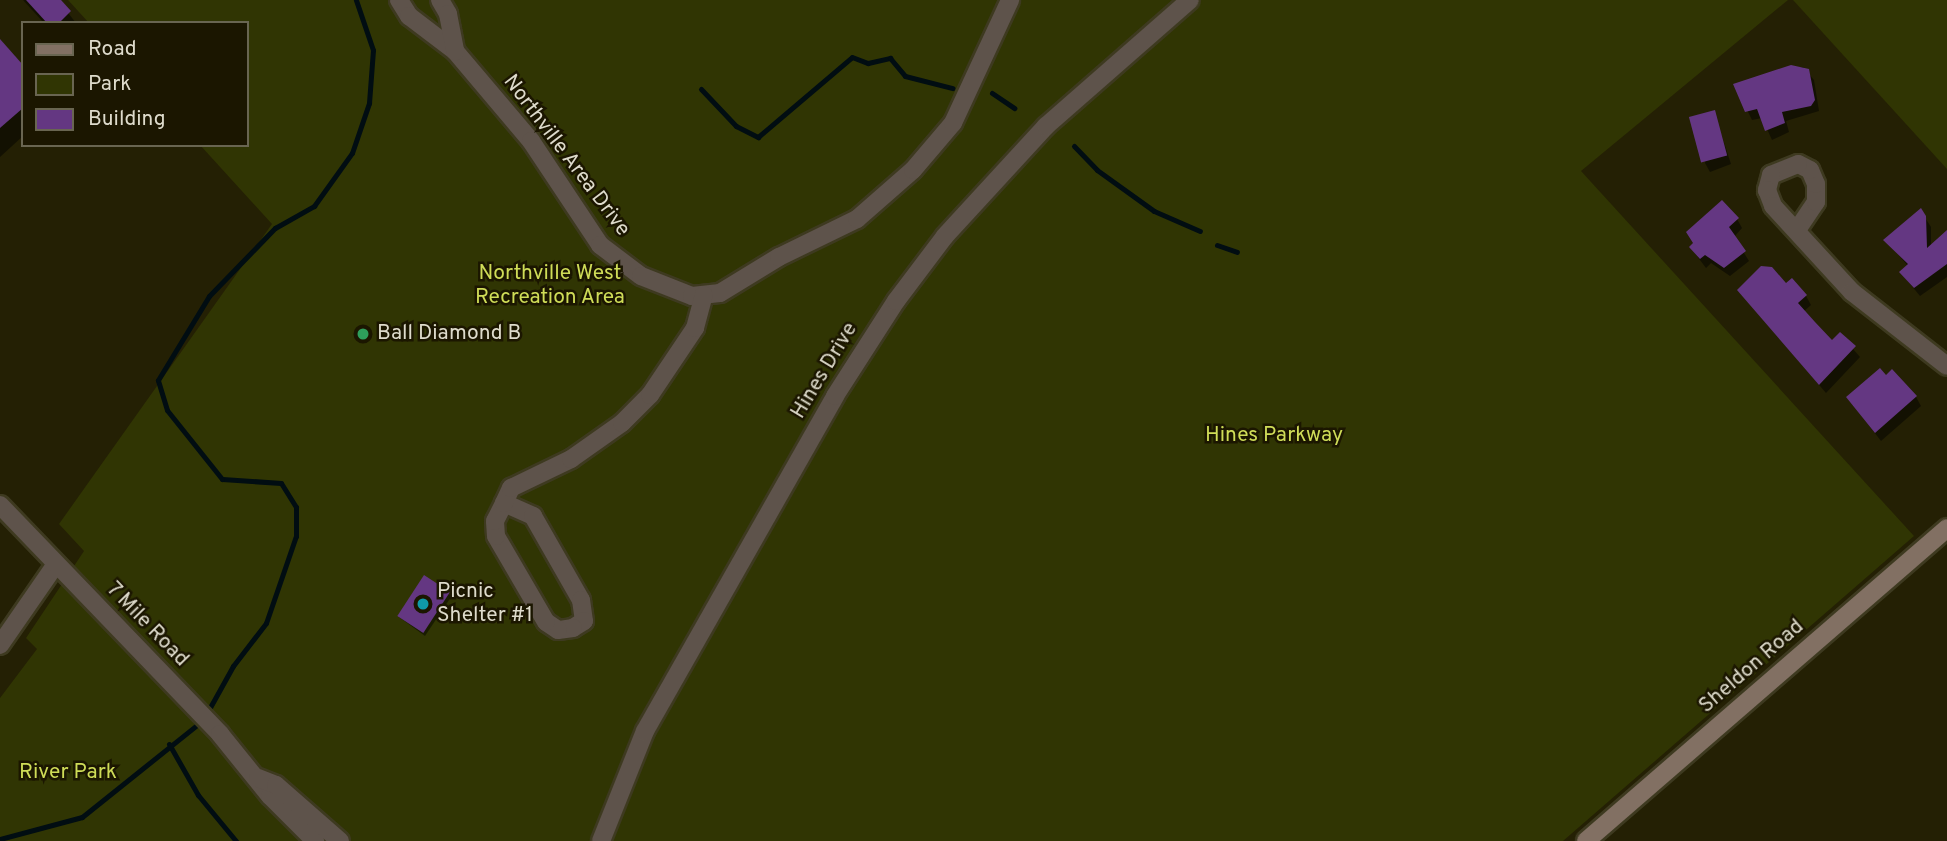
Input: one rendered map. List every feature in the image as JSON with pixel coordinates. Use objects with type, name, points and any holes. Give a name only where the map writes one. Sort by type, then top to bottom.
[{"type":"main road","name":"Sheldon Road","points":[[1586,841],[1947,528]]},
{"type":"street","name":"Northville Area Drive","points":[[399,0],[409,16],[455,51],[531,141],[600,245],[665,288],[704,295]]},
{"type":"street","name":"Northville Area Drive","points":[[440,0],[448,14],[455,51]]},
{"type":"street","points":[[504,503],[533,516],[581,600],[584,621],[573,628],[558,630],[546,622],[496,536],[495,521],[511,488],[581,453],[650,395],[695,328],[704,295],[720,293],[779,257],[857,219],[913,170],[953,124],[1010,0]]},
{"type":"street","name":"Hines Drive","points":[[601,841],[645,731],[835,396],[896,301],[989,185],[1046,126],[1190,0]]},
{"type":"street","points":[[1797,230],[1852,292],[1947,366]]},
{"type":"street","name":"7 Mile Road","points":[[0,505],[220,734],[270,796],[315,841]]},
{"type":"street","points":[[0,645],[56,564]]},
{"type":"street","name":"7 Mile Road","points":[[258,778],[276,785],[340,841]]},
{"type":"green space","points":[[68,0],[1788,0],[1581,171],[1914,536],[1563,841],[0,841],[0,698],[37,649],[26,638],[84,551],[59,524],[272,224],[202,147],[248,147],[248,21],[87,21]]},
{"type":"green space","points":[[1793,0],[1947,0],[1947,169]]},
{"type":"building","points":[[26,0],[61,0],[71,11],[61,21],[45,21]]},
{"type":"building","points":[[0,39],[21,63],[21,110],[0,128]]},
{"type":"building","points":[[1791,65],[1809,69],[1815,100],[1811,106],[1782,112],[1785,123],[1765,131],[1757,109],[1745,112],[1733,84]]},
{"type":"building","points":[[1715,110],[1727,155],[1701,162],[1689,117]]},
{"type":"building","points":[[1722,200],[1739,218],[1729,227],[1746,251],[1724,268],[1705,255],[1700,259],[1689,247],[1693,243],[1686,232]]},
{"type":"building","points":[[1921,208],[1926,216],[1927,248],[1947,230],[1947,264],[1914,288],[1899,272],[1908,264],[1883,240]]},
{"type":"building","points":[[1761,266],[1772,267],[1786,283],[1792,278],[1807,295],[1798,303],[1832,340],[1840,332],[1856,346],[1819,385],[1737,290]]},
{"type":"building","points":[[1880,368],[1886,375],[1892,369],[1917,396],[1875,433],[1846,397]]},
{"type":"building","name":"Picnic Shelter #1","points":[[424,575],[450,592],[423,633],[397,616]]},
{"type":"waterway","points":[[0,839],[82,817],[203,720],[233,666],[266,623],[296,536],[296,507],[281,483],[222,479],[167,410],[158,380],[209,296],[275,228],[314,206],[352,153],[369,103],[373,50],[356,0]]},
{"type":"waterway","points":[[701,89],[736,126],[758,137],[852,57],[868,63],[890,58],[905,76],[952,88]]},
{"type":"waterway","points":[[992,93],[1014,108]]},
{"type":"waterway","points":[[1074,146],[1097,170],[1154,211],[1200,231]]},
{"type":"waterway","points":[[1217,245],[1237,252]]},
{"type":"waterway","points":[[169,744],[198,795],[236,841]]},
{"type":"place","name":"Ball Diamond B","points":[[363,334]]},
{"type":"place","name":"Picnic Shelter #1","points":[[423,604]]},
{"type":"park label","name":"Northville West Recreation Area","points":[[550,286]]},
{"type":"park label","name":"Hines Parkway","points":[[1274,436]]},
{"type":"park label","name":"River Park","points":[[68,773]]}]
